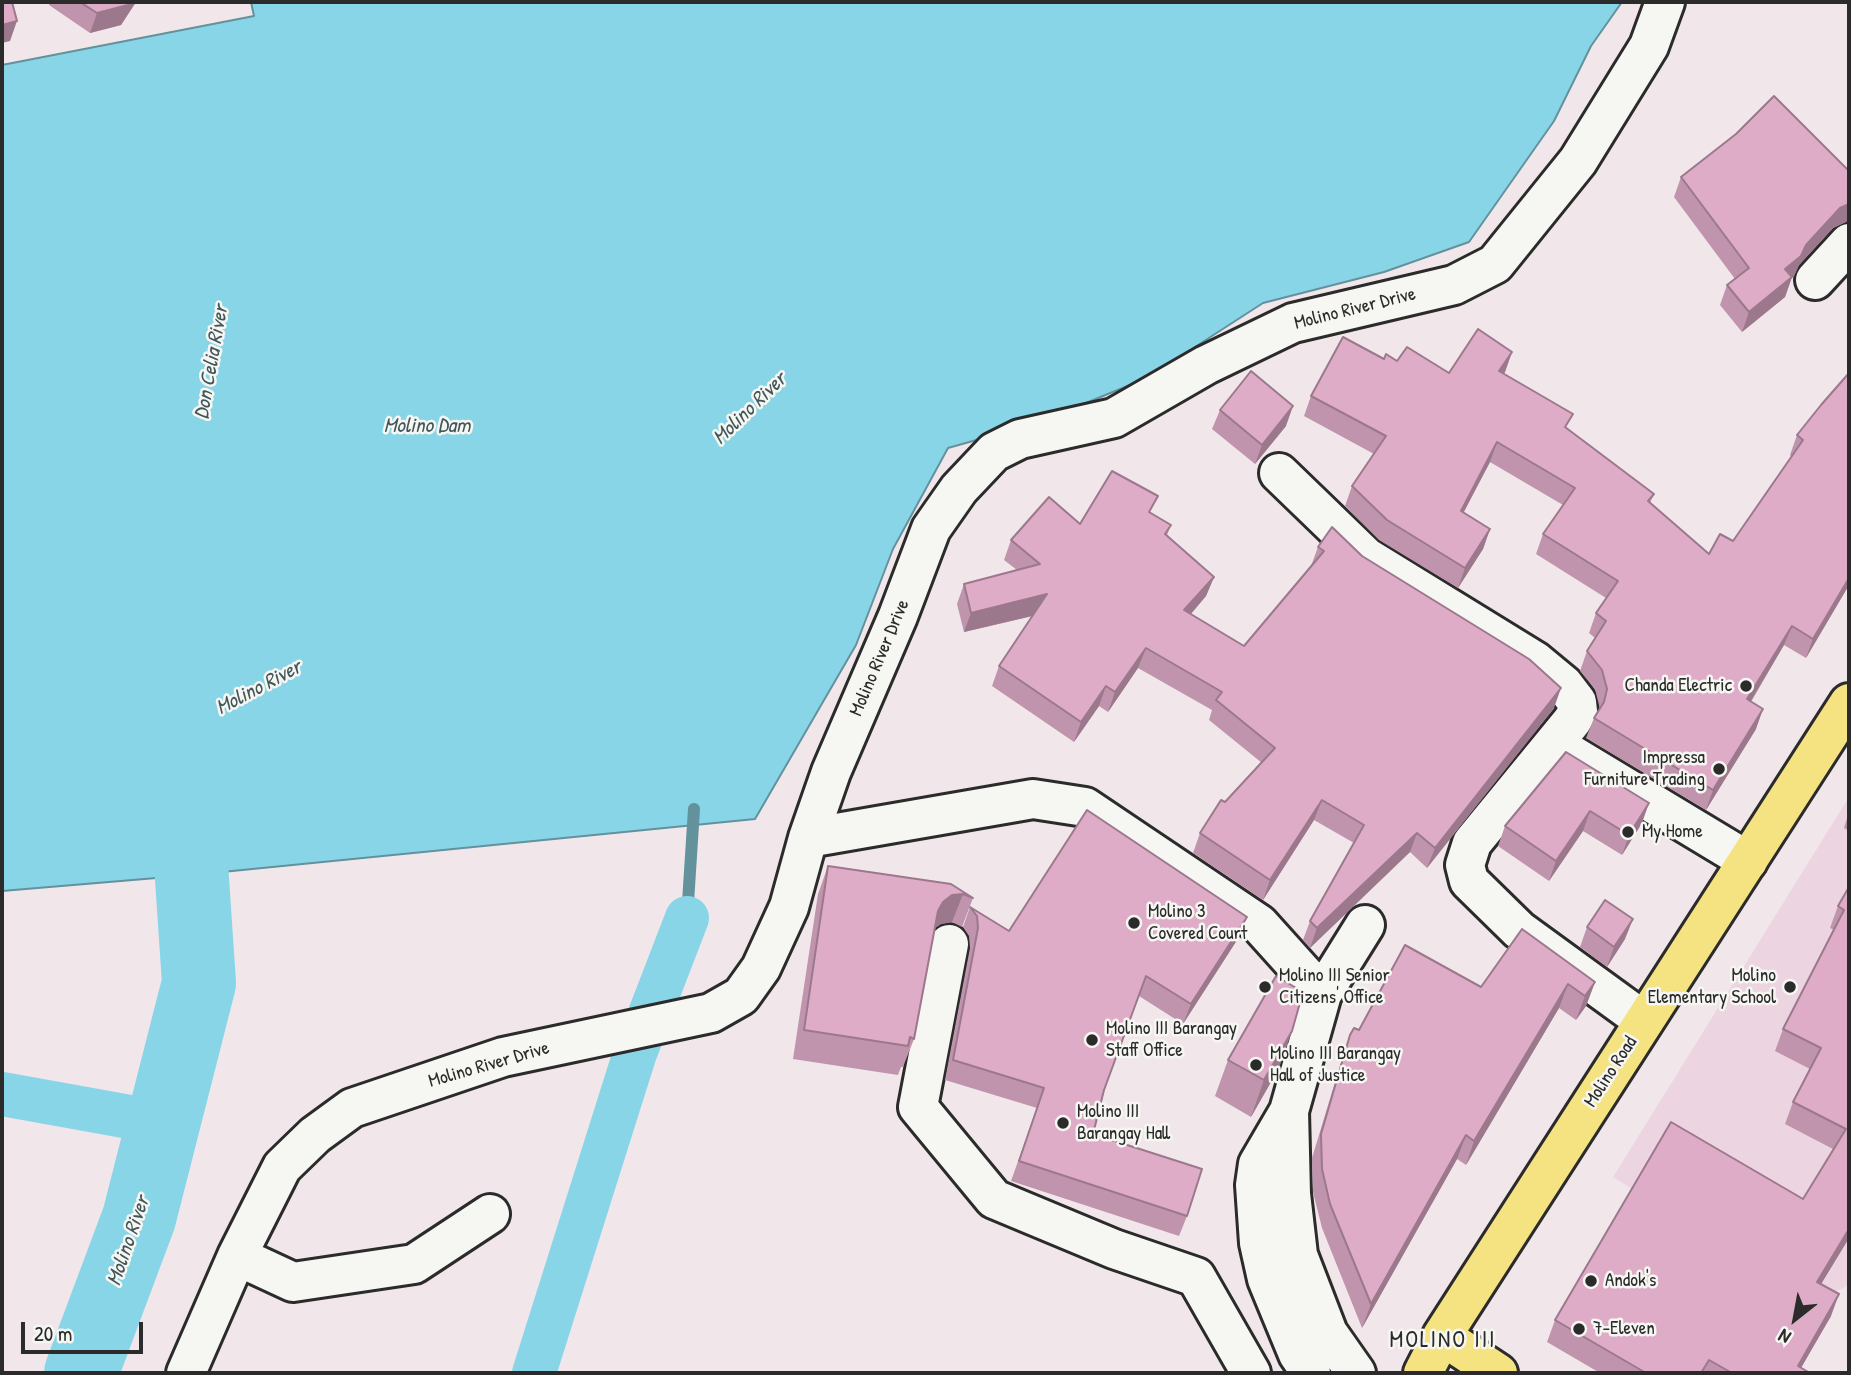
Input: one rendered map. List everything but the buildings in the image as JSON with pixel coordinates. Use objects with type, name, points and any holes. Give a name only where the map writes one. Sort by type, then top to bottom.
[{"type":"main road","name":"Molino Road","points":[[1423,1373],[1442,1336],[1849,703]]},
{"type":"main road","points":[[1442,1336],[1499,1373]]},
{"type":"street","name":"Molino River Drive","points":[[186,1373],[237,1256],[282,1167],[315,1135],[352,1108],[503,1058],[711,1013],[741,996],[761,968],[789,907],[807,838],[831,772],[898,616],[931,529],[959,489],[994,452],[1020,439],[1114,418],[1206,365],[1293,323],[1454,285],[1495,264],[1578,161],[1649,46],[1665,2]]},
{"type":"street","points":[[1815,280],[1849,243]]},
{"type":"street","points":[[1279,473],[1366,557],[1535,662],[1564,685],[1577,702],[1578,711],[1554,744],[1472,843],[1465,865],[1469,881],[1518,930],[1644,1021]]},
{"type":"street","points":[[1554,744],[1748,861]]},
{"type":"street","points":[[807,838],[1033,799],[1085,807],[1259,924],[1322,994]]},
{"type":"street","points":[[1311,1373],[1298,1354],[1275,1301],[1259,1243],[1255,1204],[1258,1164],[1289,1111],[1322,994],[1365,925]]},
{"type":"street","points":[[949,944],[918,1107],[994,1199],[1114,1249],[1196,1277],[1251,1373]]},
{"type":"street","points":[[1289,1111],[1291,1194],[1298,1255],[1311,1295],[1328,1333],[1356,1373]]},
{"type":"street","points":[[237,1256],[293,1282],[414,1264],[491,1214]]},
{"type":"shaded area","name":"Molino Elementary School","points":[[1849,797],[1849,1285],[1812,1303],[1613,1177]]},
{"type":"water","name":"Molino Dam","points":[[251,2],[1622,2],[1591,46],[1554,121],[1469,242],[1384,272],[1263,303],[1147,378],[1037,423],[948,448],[893,549],[856,645],[755,819],[192,875],[2,891],[2,65],[254,16]]},
{"type":"waterway","name":"Molino River","points":[[81,1373],[139,1218],[199,983],[185,775]]},
{"type":"waterway","points":[[687,918],[694,809]]},
{"type":"waterway","points":[[534,1373],[635,1053],[687,918]]},
{"type":"waterway","points":[[2,1094],[163,1123]]},
{"type":"place","name":"Chanda Electric","points":[[1746,686]]},
{"type":"place","name":"Impressa Furniture Trading","points":[[1719,769]]},
{"type":"place","name":"My Home","points":[[1628,832]]},
{"type":"place","name":"Molino 3 Covered Court","points":[[1134,923]]},
{"type":"place","name":"Molino III Senior Citizens' Office","points":[[1265,987]]},
{"type":"place","name":"Molino Elementary School","points":[[1790,987]]},
{"type":"place","name":"Molino III Barangay Staff Office","points":[[1092,1040]]},
{"type":"place","name":"Molino III Barangay Hall of Justice","points":[[1256,1065]]},
{"type":"place","name":"Molino III Barangay Hall","points":[[1063,1123]]},
{"type":"place","name":"Andok's","points":[[1591,1281]]},
{"type":"place","name":"7-Eleven","points":[[1579,1329]]},
{"type":"district","name":"MOLINO III","points":[[1443,1341]]},
{"type":"water label","name":"Don Celia River","points":[[212,362]]}]
